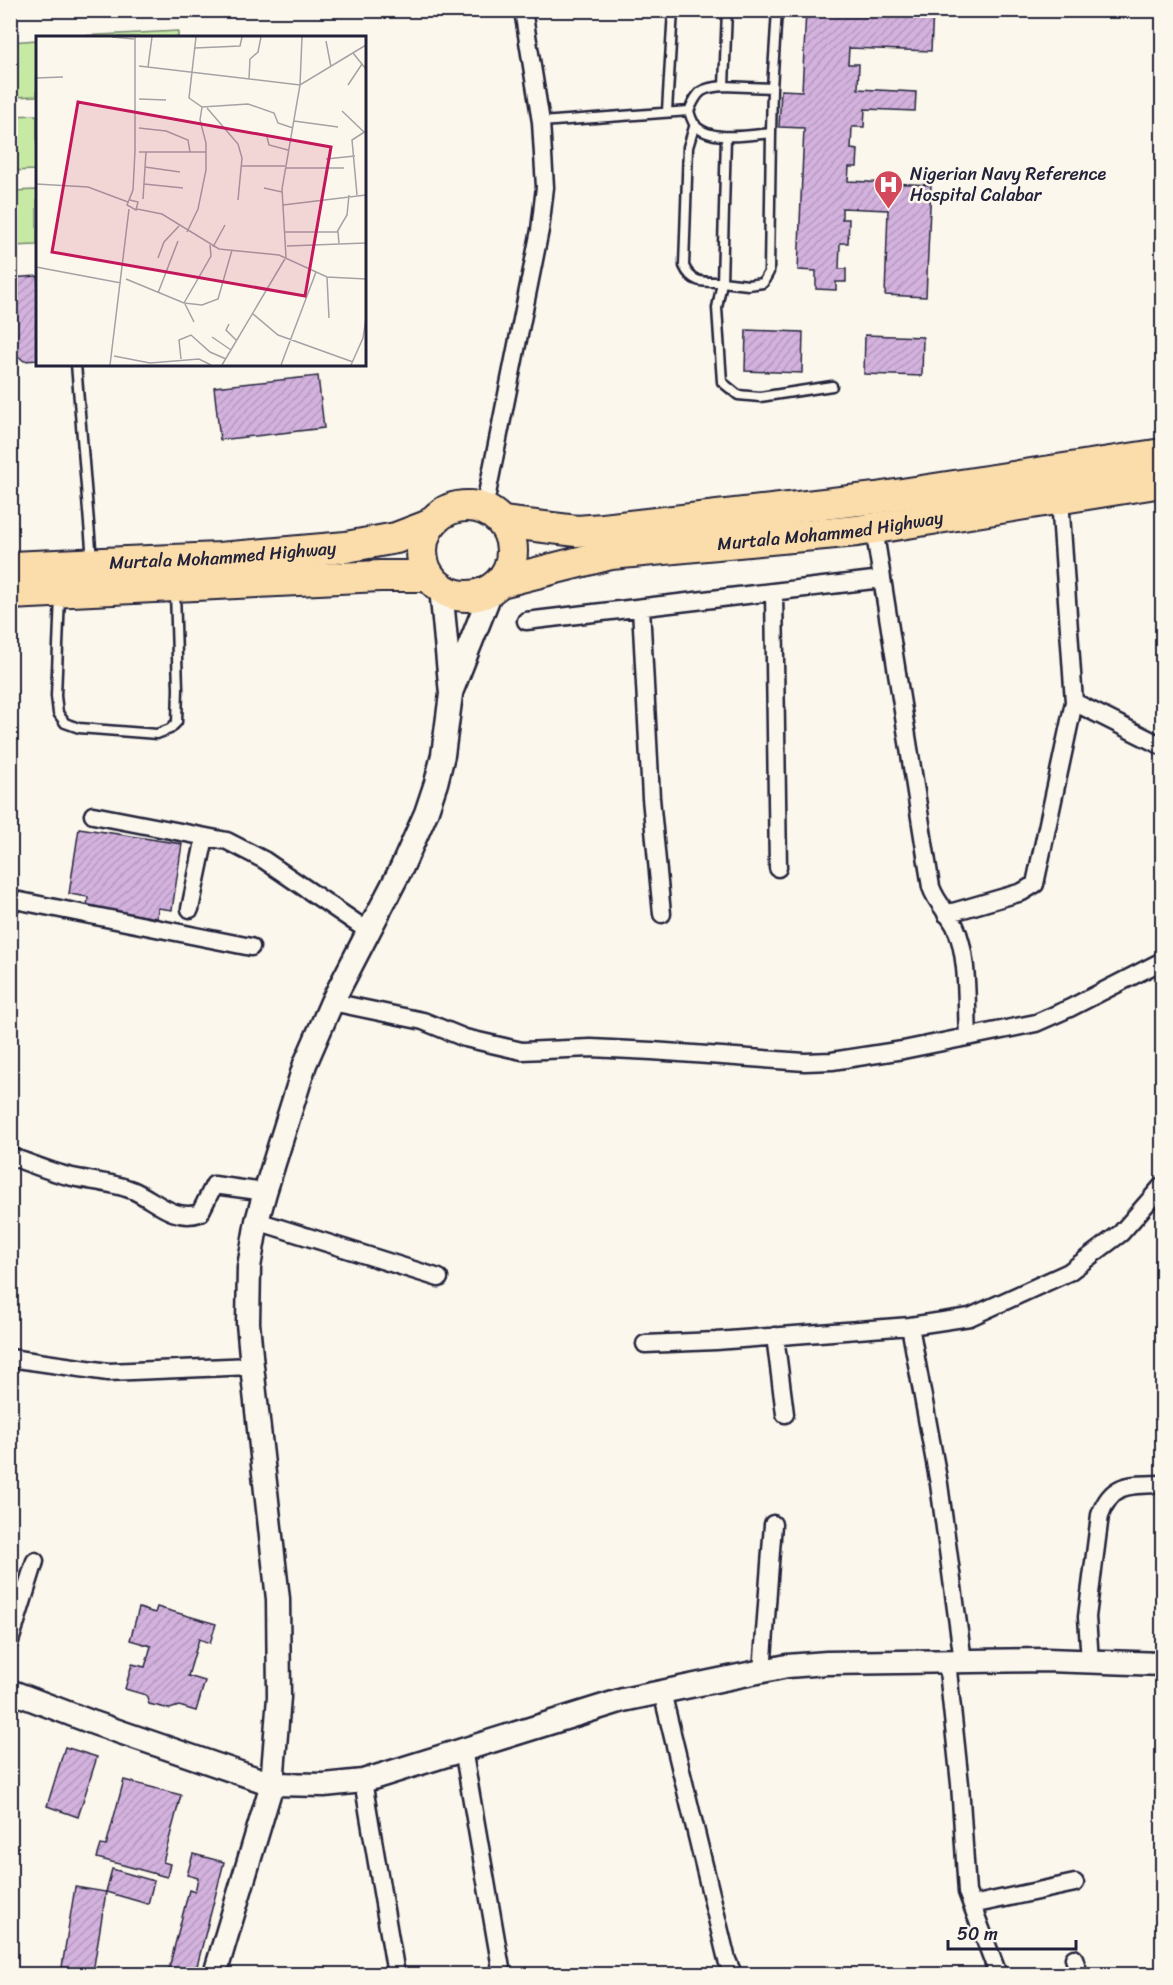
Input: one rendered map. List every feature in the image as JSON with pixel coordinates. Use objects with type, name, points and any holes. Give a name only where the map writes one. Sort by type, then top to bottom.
[{"type":"highway","name":"Murtala Mohammed Highway","points":[[493,516],[577,531],[603,529],[876,498],[1162,454]]},
{"type":"highway","name":"Murtala Mohammed Highway","points":[[496,585],[611,554],[874,528],[1162,482]]},
{"type":"highway","points":[[471,506],[493,516],[511,542],[512,556],[508,570],[496,585],[482,594],[461,596],[435,582],[424,563],[422,550],[424,537],[430,525],[445,512],[458,507],[471,506]]},
{"type":"highway","name":"Murtala Mohammed Highway","points":[[10,567],[219,558],[346,547],[396,538],[430,525]]},
{"type":"highway","name":"Murtala Mohammed Highway","points":[[10,594],[369,576],[435,582]]},
{"type":"street","points":[[493,516],[540,230],[544,187],[541,122],[523,10]]},
{"type":"street","points":[[946,914],[1022,892],[1035,884],[1074,702],[1060,499]]},
{"type":"street","points":[[874,528],[931,886],[936,901],[954,926],[964,964],[968,1036]]},
{"type":"street","points":[[526,621],[882,579]]},
{"type":"street","points":[[435,582],[451,694]]},
{"type":"street","points":[[215,1974],[272,1784],[279,1697],[278,1599],[248,1323],[249,1267],[257,1221],[305,1064],[332,1002],[402,867],[426,813],[443,755],[451,694],[496,585]]},
{"type":"street","points":[[774,592],[778,868]]},
{"type":"street","points":[[640,608],[651,798],[662,914]]},
{"type":"street","points":[[1074,702],[1162,746]]},
{"type":"street","points":[[93,815],[227,841],[264,860],[368,931]]},
{"type":"street","points":[[190,909],[206,837]]},
{"type":"street","points":[[10,899],[251,947]]},
{"type":"street","points":[[332,1002],[423,1021],[465,1038],[522,1051],[591,1048],[805,1062],[856,1059],[1036,1023],[1162,961]]},
{"type":"street","points":[[10,1156],[66,1176],[130,1189],[165,1210],[178,1214],[200,1213],[214,1185],[265,1192]]},
{"type":"street","points":[[645,1344],[716,1341],[910,1326],[970,1317],[1069,1272],[1121,1233],[1162,1186]]},
{"type":"street","points":[[257,1221],[439,1278]]},
{"type":"street","points":[[910,1326],[939,1484],[955,1661],[967,1892],[998,1974]]},
{"type":"street","points":[[775,1336],[785,1414]]},
{"type":"street","points":[[10,1358],[108,1372],[252,1366]]},
{"type":"street","points":[[1090,1661],[1088,1617],[1100,1515],[1104,1504],[1118,1488],[1127,1485],[1161,1484]]},
{"type":"street","points":[[762,1672],[773,1524]]},
{"type":"street","points":[[10,1641],[35,1561]]},
{"type":"street","points":[[10,1691],[94,1723],[272,1784],[324,1785],[363,1781],[623,1700],[787,1666],[827,1663],[1047,1660],[1162,1664]]},
{"type":"street","points":[[662,1692],[733,1974]]},
{"type":"street","points":[[463,1749],[502,1974]]},
{"type":"street","points":[[363,1781],[396,1974]]},
{"type":"street","points":[[972,1905],[1075,1883]]},
{"type":"lane","points":[[668,111],[674,10]]},
{"type":"lane","points":[[724,86],[727,10]]},
{"type":"lane","points":[[695,124],[688,147],[684,266],[688,275],[700,282],[748,285],[763,283],[769,272],[772,88],[777,10]]},
{"type":"lane","points":[[688,111],[697,93],[708,87],[772,88]]},
{"type":"lane","points":[[541,122],[688,111]]},
{"type":"lane","points":[[688,111],[695,124],[706,132],[726,137],[771,133]]},
{"type":"lane","points":[[726,137],[722,282],[717,308],[722,382],[738,395],[760,397],[831,386]]},
{"type":"lane","points":[[76,366],[93,563]]},
{"type":"lane","points":[[60,593],[56,696],[58,713],[65,723],[79,729],[158,734],[170,729],[177,722],[175,586]]},
{"type":"green space","points":[[178,31],[178,36],[80,36]]},
{"type":"green space","points":[[36,40],[36,96],[11,97],[11,42]]},
{"type":"green space","points":[[36,115],[36,170],[11,171],[11,116]]},
{"type":"green space","points":[[36,190],[36,245],[11,246],[11,191]]},
{"type":"building","points":[[806,10],[841,10],[841,15],[891,17],[891,10],[933,10],[931,51],[849,48],[848,64],[859,64],[858,89],[916,92],[915,111],[865,109],[864,127],[852,127],[851,149],[858,150],[857,167],[849,167],[848,181],[931,185],[926,297],[885,295],[888,210],[842,208],[842,219],[849,219],[848,243],[840,243],[839,269],[846,269],[846,282],[836,282],[836,290],[816,289],[816,271],[798,270],[804,128],[779,127],[781,90],[802,91]]},
{"type":"building","points":[[36,276],[36,360],[24,361],[11,350],[10,278]]},
{"type":"building","points":[[746,330],[803,332],[802,373],[745,371]]},
{"type":"building","points":[[865,335],[923,337],[922,376],[864,374]]},
{"type":"building","points":[[318,376],[324,428],[220,440],[214,387]]},
{"type":"building","points":[[79,828],[182,844],[172,910],[158,908],[157,918],[87,907],[88,897],[69,894]]},
{"type":"building","points":[[157,1607],[216,1624],[210,1643],[199,1639],[188,1676],[205,1681],[196,1711],[179,1706],[170,1709],[149,1704],[146,1695],[125,1689],[132,1664],[145,1667],[151,1646],[130,1640],[139,1608],[155,1613]]},
{"type":"building","points":[[65,1747],[97,1757],[78,1817],[47,1806]]},
{"type":"building","points":[[124,1780],[181,1795],[163,1862],[170,1864],[167,1877],[97,1858],[101,1845],[106,1846]]},
{"type":"building","points":[[193,1854],[224,1862],[195,1974],[178,1974],[168,1972],[189,1890],[195,1892],[198,1878],[187,1875]]},
{"type":"building","points":[[112,1869],[154,1881],[148,1904],[106,1892]]},
{"type":"building","points":[[75,1887],[106,1892],[93,1972],[62,1967]]},
{"type":"building","points":[[110,1968],[138,1974],[108,1974]]},
{"type":"building","points":[[36,1969],[66,1974],[35,1974]]},
{"type":"place","name":"Nigerian Navy Reference Hospital Calabar","points":[[889,210]]}]
